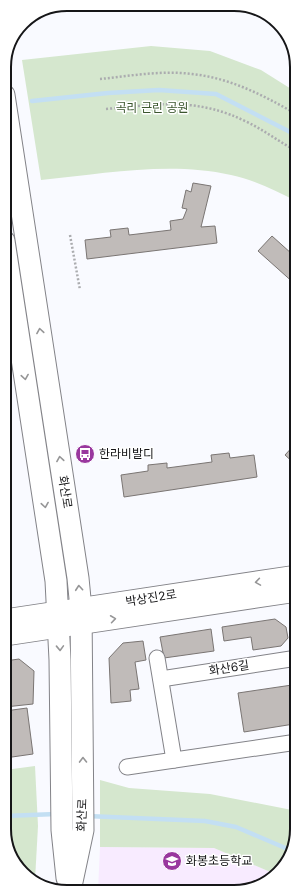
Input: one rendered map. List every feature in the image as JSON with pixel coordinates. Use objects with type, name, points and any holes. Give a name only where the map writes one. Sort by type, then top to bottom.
[{"type":"street","name":"화산로","points":[[11,141],[78,578],[81,616],[84,799],[83,830],[70,885]]},
{"type":"street","name":"화산로","points":[[11,287],[56,581],[59,620],[63,799],[62,830],[68,885]]},
{"type":"street","name":"박상진2로","points":[[11,633],[59,620],[81,616],[290,585]]},
{"type":"street","name":"박상진2로","points":[[11,620],[59,620]]},
{"type":"street","points":[[157,658],[174,760]]},
{"type":"street","name":"화산6길","points":[[161,679],[290,659]]},
{"type":"street","points":[[127,767],[290,743]]},
{"type":"path","points":[[100,79],[157,74],[191,74],[223,79],[256,91],[290,111]]},
{"type":"path","points":[[106,109],[158,104],[190,104],[220,111],[250,123],[290,147]]},
{"type":"path","points":[[70,235],[80,290]]},
{"type":"shaded area","name":"화봉초등학교","points":[[100,847],[214,848],[270,872],[256,881],[234,885],[98,885]]},
{"type":"green space","name":"곡리 근린 공원","points":[[151,46],[210,51],[261,70],[290,88],[290,198],[272,189],[231,175],[184,169],[136,170],[41,180],[22,60]]},
{"type":"green space","points":[[35,766],[38,826],[35,875],[27,869],[20,860],[12,840],[11,769]]},
{"type":"green space","points":[[100,780],[129,788],[210,794],[290,810],[290,833],[286,851],[281,860],[270,872],[214,848],[100,847]]},
{"type":"building","points":[[193,183],[211,186],[201,227],[215,226],[217,243],[87,259],[85,240],[111,237],[110,230],[128,228],[129,235],[171,230],[170,221],[183,219],[187,209],[182,208],[186,190],[191,192]]},
{"type":"building","points":[[272,236],[290,252],[290,280],[258,251]]},
{"type":"building","points":[[290,450],[290,460],[285,455]]},
{"type":"building","points":[[229,453],[230,458],[254,455],[257,477],[124,497],[121,475],[148,471],[148,465],[167,463],[167,468],[212,462],[211,455]]},
{"type":"building","points":[[275,619],[286,627],[288,638],[281,646],[253,650],[251,637],[224,641],[222,627]]},
{"type":"building","points":[[211,629],[214,651],[164,658],[160,637]]},
{"type":"building","points":[[143,641],[146,660],[135,662],[139,689],[130,690],[131,701],[111,703],[109,658],[123,643]]},
{"type":"building","points":[[19,659],[34,671],[33,704],[11,706],[11,660]]},
{"type":"building","points":[[290,685],[290,725],[244,732],[238,693]]},
{"type":"building","points":[[27,708],[33,754],[11,757],[11,710]]},
{"type":"waterway","points":[[32,101],[108,93],[159,90],[216,94],[290,132]]},
{"type":"waterway","points":[[11,816],[56,814]]},
{"type":"waterway","points":[[87,816],[205,821],[236,827],[287,849]]},
{"type":"place","name":"한라비발디","points":[[85,454]]},
{"type":"place","name":"화봉초등학교","points":[[172,861]]}]
